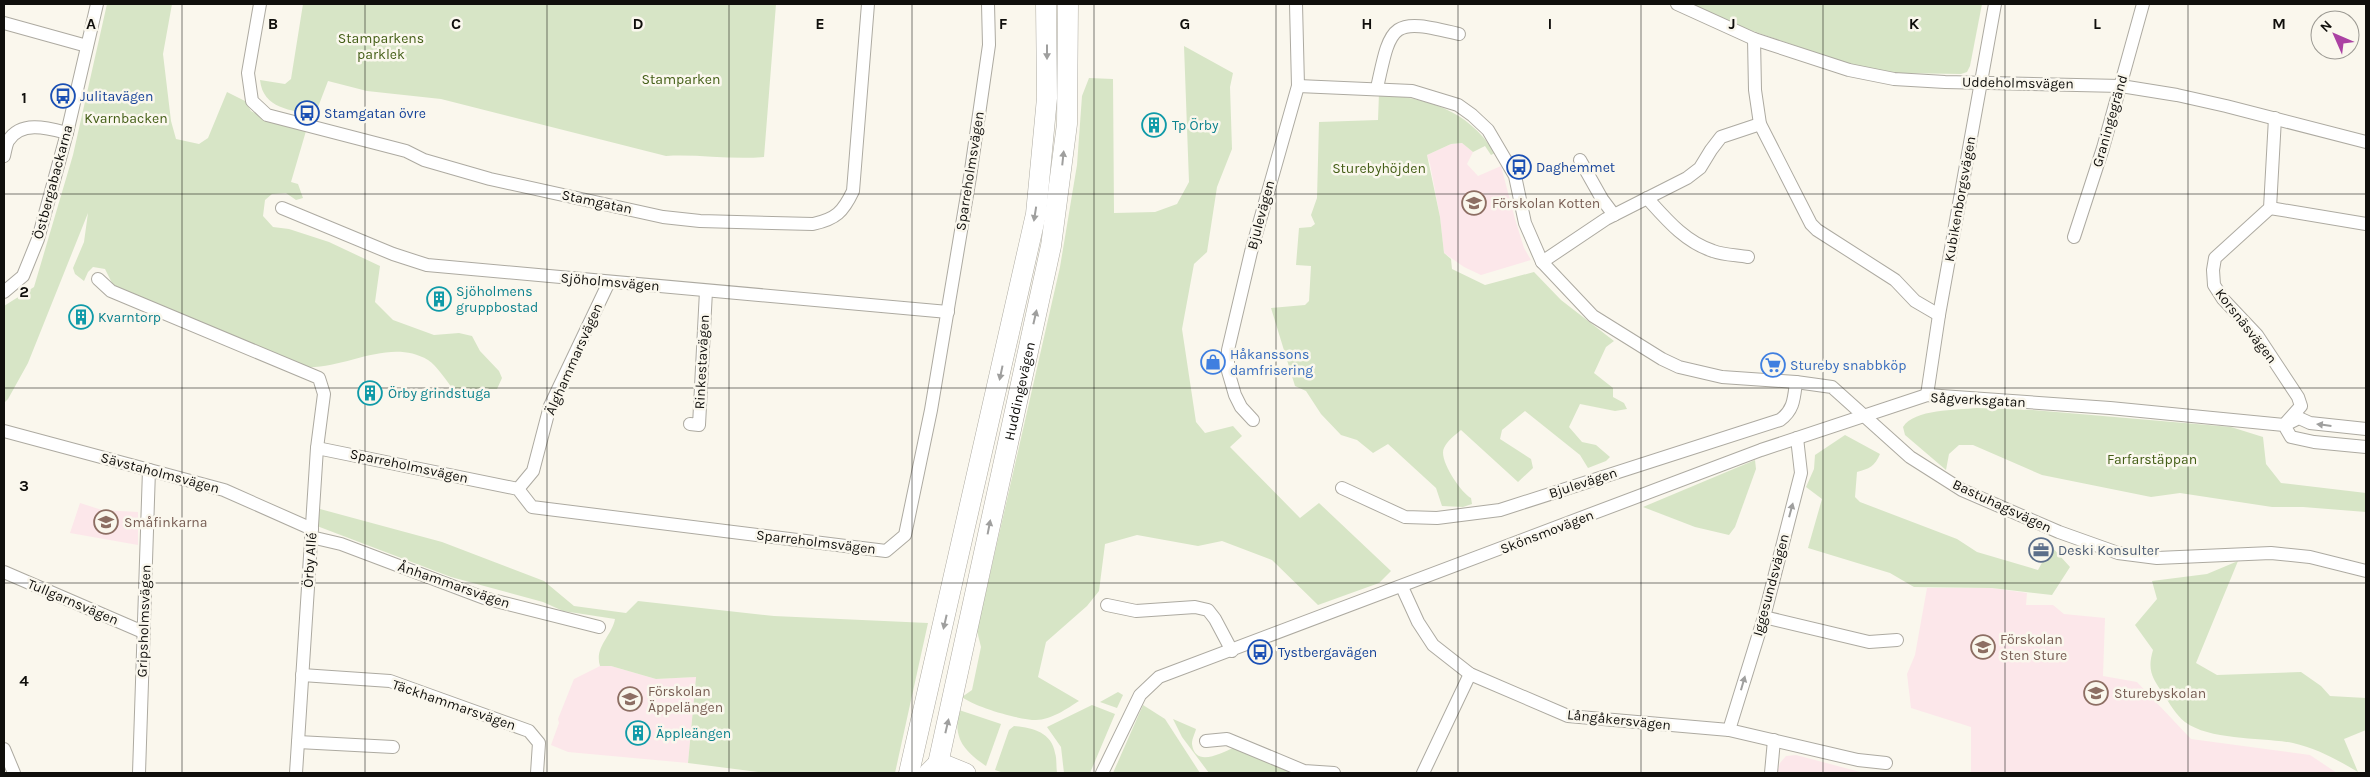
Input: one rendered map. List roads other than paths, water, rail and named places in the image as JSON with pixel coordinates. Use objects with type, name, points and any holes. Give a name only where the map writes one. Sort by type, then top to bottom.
[{"type":"main road","name":"Huddingevägen","points":[[914,768],[1036,214],[1047,98],[1046,4]]},
{"type":"main road","name":"Huddingevägen","points":[[934,770],[1051,246],[1067,124],[1068,4]]},
{"type":"main road","points":[[934,770],[966,773]]},
{"type":"street","name":"Östbergabackarna","points":[[4,292],[23,276],[38,239],[67,132],[97,4]]},
{"type":"street","name":"Stamgatan","points":[[260,4],[248,73],[252,101],[267,115],[406,151],[424,160],[490,179],[663,217],[700,221],[813,224],[830,220],[845,206],[853,191],[868,4]]},
{"type":"street","name":"Sparreholmsvägen","points":[[317,448],[518,489],[532,507],[886,551],[905,535],[948,312],[989,45],[988,4]]},
{"type":"street","name":"Bjulevägen","points":[[1253,420],[1240,407],[1235,395],[1228,370],[1228,350],[1251,252],[1298,86],[1296,4]]},
{"type":"street","name":"Uddeholmsvägen","points":[[1677,4],[1754,39],[1849,70],[1894,79],[2121,86],[2177,95],[2366,142]]},
{"type":"street","name":"Kubikenborgsvägen","points":[[1927,396],[1939,315],[1994,4]]},
{"type":"street","name":"Graningegränd","points":[[2074,237],[2084,210],[2121,86],[2143,4]]},
{"type":"street","points":[[4,23],[87,46]]},
{"type":"street","points":[[1377,88],[1386,50],[1392,36],[1402,27],[1414,24],[1459,34]]},
{"type":"street","points":[[1754,39],[1755,90],[1760,124],[1811,224],[1817,230],[1895,280],[1915,301],[1939,315]]},
{"type":"street","points":[[1298,86],[1412,91],[1458,105],[1488,130],[1515,176],[1525,223],[1542,262],[1593,316],[1662,359],[1679,367],[1722,377],[1796,382],[1832,387],[1839,391],[1863,416]]},
{"type":"street","points":[[2275,118],[2270,208],[2366,224]]},
{"type":"street","points":[[1542,262],[1614,215],[1687,178],[1700,168],[1710,150],[1721,137],[1760,124]]},
{"type":"street","points":[[4,156],[8,141],[20,131],[40,126],[67,132]]},
{"type":"street","points":[[1580,160],[1602,199],[1614,215]]},
{"type":"street","points":[[1647,198],[1670,224],[1684,236],[1714,252],[1748,257]]},
{"type":"street","name":"Sjöholmsvägen","points":[[282,208],[394,254],[427,265],[948,312]]},
{"type":"street","name":"Korsnäsvägen","points":[[2270,208],[2215,258],[2213,270],[2214,285],[2256,335],[2298,397],[2301,406],[2284,425]]},
{"type":"street","name":"Örby Allé","points":[[98,278],[112,291],[318,378],[324,394],[317,448],[296,773]]},
{"type":"street","name":"Älghammarsvägen","points":[[518,489],[533,472],[550,406],[609,282]]},
{"type":"street","name":"Rinkestavägen","points":[[690,424],[699,425],[706,291]]},
{"type":"street","name":"Bjulevägen","points":[[1342,488],[1405,517],[1437,518],[1500,510],[1780,420],[1790,413],[1794,401],[1796,382]]},
{"type":"street","name":"Sågverksgatan","points":[[1863,416],[1927,396],[2110,408],[2284,425],[2299,418],[2310,423],[2366,429]]},
{"type":"street","name":"Skönsmovägen","points":[[1102,773],[1140,694],[1159,677],[1797,438],[1863,416]]},
{"type":"street","name":"Bastuhagsvägen","points":[[1863,416],[1910,457],[1962,490],[2060,532],[2118,553],[2158,558],[2271,553],[2310,557],[2366,571]]},
{"type":"street","points":[[2284,425],[2291,437],[2314,442],[2366,447]]},
{"type":"street","name":"Sävstaholmsvägen","points":[[4,431],[224,490],[312,533]]},
{"type":"street","name":"Iggesundsvägen","points":[[1730,730],[1764,617],[1801,473],[1797,438]]},
{"type":"street","name":"Gripsholmsvägen","points":[[139,773],[149,470]]},
{"type":"street","name":"Ånhammarsvägen","points":[[312,533],[484,598],[599,627]]},
{"type":"street","name":"Tullgarnsvägen","points":[[4,572],[143,632]]},
{"type":"street","name":"Långåkersvägen","points":[[1402,587],[1414,614],[1433,645],[1470,674],[1568,716],[1596,720],[1730,730],[1858,760],[1886,763]]},
{"type":"street","points":[[1107,605],[1136,611],[1195,607],[1208,610],[1216,619],[1232,651]]},
{"type":"street","points":[[1764,617],[1869,642],[1897,640]]},
{"type":"street","points":[[1423,773],[1470,674]]},
{"type":"street","name":"Täckhammarsvägen","points":[[302,675],[390,681],[529,731],[539,743],[538,773]]},
{"type":"street","points":[[1206,741],[1227,739],[1298,769],[1334,773]]},
{"type":"street","points":[[1771,773],[1774,740]]},
{"type":"street","points":[[298,742],[393,747]]},
{"type":"street","points":[[4,749],[14,773]]},
{"type":"place","name":"Julitavägen","points":[[63,96]]},
{"type":"place","name":"Stamgatan övre","points":[[307,113]]},
{"type":"place","name":"Tp Örby","points":[[1154,125]]},
{"type":"place","name":"Daghemmet","points":[[1519,167]]},
{"type":"place","name":"Förskolan Kotten","points":[[1474,203]]},
{"type":"place","name":"Sjöholmens gruppbostad","points":[[439,299]]},
{"type":"place","name":"Kvarntorp","points":[[81,317]]},
{"type":"place","name":"Håkanssons damfrisering","points":[[1213,362]]},
{"type":"place","name":"Stureby snabbköp","points":[[1773,365]]},
{"type":"place","name":"Örby grindstuga","points":[[370,393]]},
{"type":"place","name":"Småfinkarna","points":[[106,522]]},
{"type":"place","name":"Deski Konsulter","points":[[2041,550]]},
{"type":"place","name":"Förskolan Sten Sture","points":[[1983,647]]},
{"type":"place","name":"Tystbergavägen","points":[[1260,652]]},
{"type":"place","name":"Sturebyskolan","points":[[2096,693]]},
{"type":"place","name":"Förskolan Äppelängen","points":[[630,699]]},
{"type":"place","name":"Äppleängen","points":[[638,733]]},
{"type":"park label","name":"Stamparkens parklek","points":[[381,46]]},
{"type":"park label","name":"Stamparken","points":[[681,79]]},
{"type":"park label","name":"Kvarnbacken","points":[[126,118]]},
{"type":"park label","name":"Sturebyhöjden","points":[[1379,168]]},
{"type":"park label","name":"Farfarstäppan","points":[[2152,459]]}]
